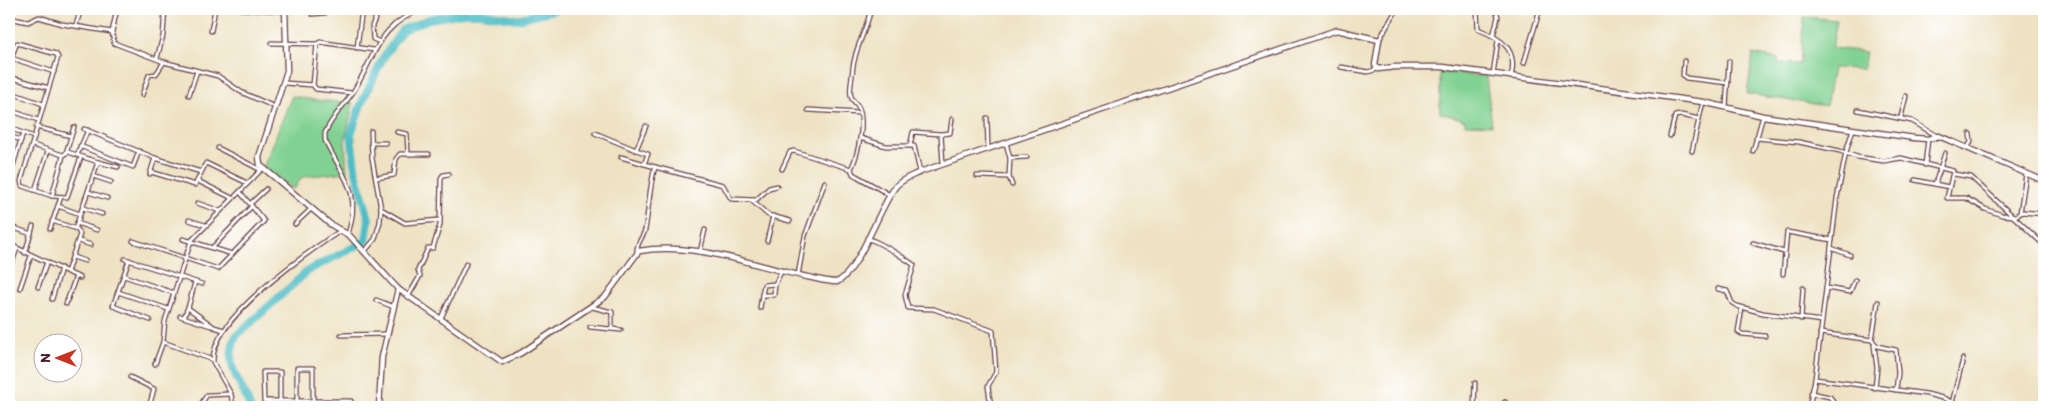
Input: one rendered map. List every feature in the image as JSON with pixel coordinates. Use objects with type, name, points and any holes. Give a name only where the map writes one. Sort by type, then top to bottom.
[{"type":"street","points":[[76,25],[81,9]]},
{"type":"street","points":[[117,9],[111,37],[114,43],[164,62],[218,76],[241,92],[276,107]]},
{"type":"street","points":[[157,58],[163,36],[165,9]]},
{"type":"street","points":[[211,32],[215,9]]},
{"type":"street","points":[[241,9],[285,10],[285,44],[288,65],[259,159],[262,169]]},
{"type":"street","points":[[312,14],[325,14],[328,9]]},
{"type":"street","points":[[357,48],[362,9]]},
{"type":"street","points":[[380,42],[373,39],[372,26],[377,14],[387,9]]},
{"type":"street","points":[[349,235],[353,214],[353,194],[324,136],[352,93],[380,42],[396,23],[407,15],[424,9]]},
{"type":"street","points":[[851,169],[858,153],[860,138],[860,113],[851,95],[852,77],[856,49],[867,29],[871,9]]},
{"type":"street","points":[[1377,69],[1375,63],[1380,40],[1397,9]]},
{"type":"street","points":[[1477,9],[1478,29],[1493,36],[1510,52],[1514,62],[1511,77]]},
{"type":"street","points":[[1493,36],[1498,17],[1496,9]]},
{"type":"street","points":[[1524,63],[1540,9]]},
{"type":"street","points":[[9,18],[28,22],[40,17],[112,32]]},
{"type":"street","points":[[637,252],[663,250],[700,252],[781,272],[832,282],[840,281],[860,255],[890,195],[898,184],[920,172],[1337,30],[1380,40]]},
{"type":"street","points":[[1493,75],[1498,40]]},
{"type":"street","points":[[271,43],[317,44],[320,42],[374,50]]},
{"type":"street","points":[[9,63],[15,44],[56,54],[58,60],[38,120],[33,145],[20,184],[52,196],[67,198],[86,129],[155,158],[201,172]]},
{"type":"street","points":[[313,85],[317,44]]},
{"type":"street","points":[[11,58],[54,72]]},
{"type":"street","points":[[1684,61],[1683,74],[1686,78],[1728,84]]},
{"type":"street","points":[[1726,107],[1729,61]]},
{"type":"street","points":[[142,95],[149,75],[156,74],[164,62]]},
{"type":"street","points":[[1341,67],[1368,72],[1377,69],[1443,67],[1703,102],[1763,116],[1853,129],[1932,137],[1967,149],[2044,181]]},
{"type":"street","points":[[189,96],[197,71]]},
{"type":"street","points":[[9,76],[48,88]]},
{"type":"street","points":[[284,83],[313,85],[316,89],[352,93]]},
{"type":"street","points":[[9,92],[43,104]]},
{"type":"street","points":[[1901,117],[1906,96]]},
{"type":"street","points":[[1692,151],[1703,102]]},
{"type":"street","points":[[9,110],[38,120]]},
{"type":"street","points":[[808,110],[860,113]]},
{"type":"street","points":[[1858,110],[1901,117],[1924,126],[1932,137]]},
{"type":"street","points":[[1670,136],[1676,115],[1699,119]]},
{"type":"street","points":[[1753,151],[1763,116]]},
{"type":"street","points":[[987,118],[988,148]]},
{"type":"street","points":[[910,146],[913,132],[950,133],[952,119]]},
{"type":"street","points":[[636,150],[646,126]]},
{"type":"street","points":[[36,127],[71,136]]},
{"type":"street","points":[[52,196],[74,127]]},
{"type":"street","points":[[9,128],[34,137]]},
{"type":"street","points":[[1809,407],[1832,240],[1846,152],[1853,129]]},
{"type":"street","points":[[363,250],[373,242],[380,228],[381,209],[371,143],[371,131]]},
{"type":"street","points":[[397,132],[406,133],[408,154]]},
{"type":"street","points":[[9,179],[23,133]]},
{"type":"street","points":[[596,133],[648,154],[644,164]]},
{"type":"street","points":[[941,134],[943,164]]},
{"type":"street","points":[[1967,149],[1970,142],[1970,134]]},
{"type":"street","points":[[9,136],[21,140]]},
{"type":"street","points":[[1924,165],[1932,137]]},
{"type":"street","points":[[860,138],[886,146],[910,146],[915,148],[920,172]]},
{"type":"street","points":[[1756,138],[1799,142],[1846,152],[1857,157],[1884,161],[1897,158],[1971,177],[2017,215],[2044,245]]},
{"type":"street","points":[[1006,142],[1010,158],[1009,177],[1012,184]]},
{"type":"street","points":[[371,143],[386,143]]},
{"type":"street","points":[[33,145],[48,151],[79,156],[118,167]]},
{"type":"street","points":[[80,146],[133,167],[139,151]]},
{"type":"street","points":[[218,148],[262,169],[311,209],[340,231],[349,235],[398,289],[502,362],[521,353],[605,298],[637,252],[637,246],[645,229],[649,188],[655,167]]},
{"type":"street","points":[[35,190],[48,151]]},
{"type":"street","points":[[782,169],[792,152],[851,169],[855,176],[890,195]]},
{"type":"street","points":[[1934,184],[1945,153]]},
{"type":"street","points":[[9,154],[16,156]]},
{"type":"street","points":[[376,178],[394,175],[397,156],[429,154]]},
{"type":"street","points":[[621,157],[723,185],[730,199],[752,200],[759,198],[769,188],[777,186]]},
{"type":"street","points":[[1010,158],[1027,157]]},
{"type":"street","points":[[155,158],[150,173],[191,185],[195,185],[198,181],[206,163],[247,183]]},
{"type":"street","points":[[75,229],[98,162]]},
{"type":"street","points":[[155,364],[163,342],[163,327],[168,309],[191,241],[262,169]]},
{"type":"street","points":[[409,296],[420,276],[418,270],[428,248],[433,248],[440,229],[441,178],[443,175],[449,174]]},
{"type":"street","points":[[1954,174],[1947,198],[1966,198],[1993,213],[2017,215],[2044,214]]},
{"type":"street","points":[[2017,215],[2026,174]]},
{"type":"street","points":[[93,176],[111,182]]},
{"type":"street","points":[[977,176],[1009,177]]},
{"type":"street","points":[[1915,180],[1949,188]]},
{"type":"street","points":[[198,181],[232,198]]},
{"type":"street","points":[[798,275],[805,236],[825,182]]},
{"type":"street","points":[[212,248],[266,190]]},
{"type":"street","points":[[88,192],[107,198]]},
{"type":"street","points":[[133,242],[216,269],[264,220],[240,192]]},
{"type":"street","points":[[50,229],[61,197]]},
{"type":"street","points":[[752,200],[763,212],[790,221]]},
{"type":"street","points":[[197,203],[220,211]]},
{"type":"street","points":[[58,206],[80,214]]},
{"type":"street","points":[[82,208],[102,214]]},
{"type":"street","points":[[295,224],[311,209]]},
{"type":"street","points":[[381,209],[405,223],[440,220]]},
{"type":"street","points":[[767,241],[772,216]]},
{"type":"street","points":[[190,220],[206,225]]},
{"type":"street","points":[[52,221],[75,229],[80,234],[67,272]]},
{"type":"street","points":[[77,223],[97,230]]},
{"type":"street","points":[[9,226],[31,234]]},
{"type":"street","points":[[25,254],[34,226]]},
{"type":"street","points":[[700,252],[705,230]]},
{"type":"street","points":[[234,407],[231,394],[214,366],[213,360],[224,330],[234,318],[294,261],[340,231]]},
{"type":"street","points":[[1783,274],[1787,232],[1832,240]]},
{"type":"street","points":[[183,238],[232,254]]},
{"type":"street","points":[[868,238],[884,244],[888,250],[914,265],[905,295],[908,308],[934,309],[993,331],[996,372],[989,384],[991,407]]},
{"type":"street","points":[[79,241],[91,245]]},
{"type":"street","points":[[1753,243],[1784,252]]},
{"type":"street","points":[[9,244],[25,254],[62,268],[78,277],[66,304]]},
{"type":"street","points":[[1831,248],[1850,255]]},
{"type":"street","points":[[9,270],[10,263],[18,249]]},
{"type":"street","points":[[20,288],[31,256]]},
{"type":"street","points":[[72,256],[85,261]]},
{"type":"street","points":[[150,320],[114,308],[127,260],[202,284]]},
{"type":"street","points":[[38,286],[47,262]]},
{"type":"street","points":[[441,318],[466,264]]},
{"type":"street","points":[[52,299],[62,268]]},
{"type":"street","points":[[762,295],[773,296],[775,284],[781,272]]},
{"type":"street","points":[[124,276],[174,293]]},
{"type":"street","points":[[1826,288],[1850,292],[1854,280]]},
{"type":"street","points":[[194,282],[188,307],[182,316],[224,330]]},
{"type":"street","points":[[760,308],[764,286],[775,284]]},
{"type":"street","points":[[1801,319],[1803,288]]},
{"type":"street","points":[[379,407],[382,357],[398,289]]},
{"type":"street","points":[[1718,289],[1727,291],[1732,304],[1742,308],[1822,321]]},
{"type":"street","points":[[118,292],[168,309]]},
{"type":"street","points":[[376,300],[394,307]]},
{"type":"street","points":[[1875,388],[1877,368],[1873,342],[1878,302]]},
{"type":"street","points":[[188,307],[214,327]]},
{"type":"street","points":[[592,307],[612,312],[612,329]]},
{"type":"street","points":[[1742,308],[1738,332],[1765,336]]},
{"type":"street","points":[[590,327],[621,330]]},
{"type":"street","points":[[1820,333],[1873,342],[1896,350],[1898,373],[1896,390]]},
{"type":"street","points":[[341,335],[387,334]]},
{"type":"street","points":[[163,342],[213,360]]},
{"type":"street","points":[[1952,403],[1963,359]]},
{"type":"street","points":[[297,407],[296,368],[313,368],[314,401]]},
{"type":"street","points":[[280,401],[280,372],[263,372],[264,401],[280,401],[297,401],[314,401],[351,401]]},
{"type":"street","points":[[130,377],[154,389],[149,407]]},
{"type":"street","points":[[1814,379],[1927,394],[1946,399],[1960,407]]},
{"type":"street","points":[[1474,407],[1475,383]]},
{"type":"street","points":[[1811,393],[1830,397],[1833,401],[1833,407]]},
{"type":"street","points":[[199,407],[207,394],[231,394]]},
{"type":"street","points":[[269,401],[269,407]]},
{"type":"street","points":[[1500,407],[1505,402]]},
{"type":"green space","points":[[1804,17],[1837,20],[1832,48],[1866,52],[1863,69],[1833,68],[1826,106],[1747,94],[1753,54],[1778,59],[1778,63],[1800,64]]},
{"type":"green space","points":[[1440,72],[1486,76],[1492,125],[1465,124],[1465,120],[1440,113]]},
{"type":"green space","points":[[292,96],[353,103],[345,141],[347,172],[302,177],[294,189],[263,168]]},
{"type":"waterway","points":[[250,407],[232,365],[232,347],[236,336],[309,270],[366,241],[369,219],[355,168],[351,134],[361,104],[383,58],[402,30],[429,19],[463,13],[481,13],[517,19],[557,9]]}]
